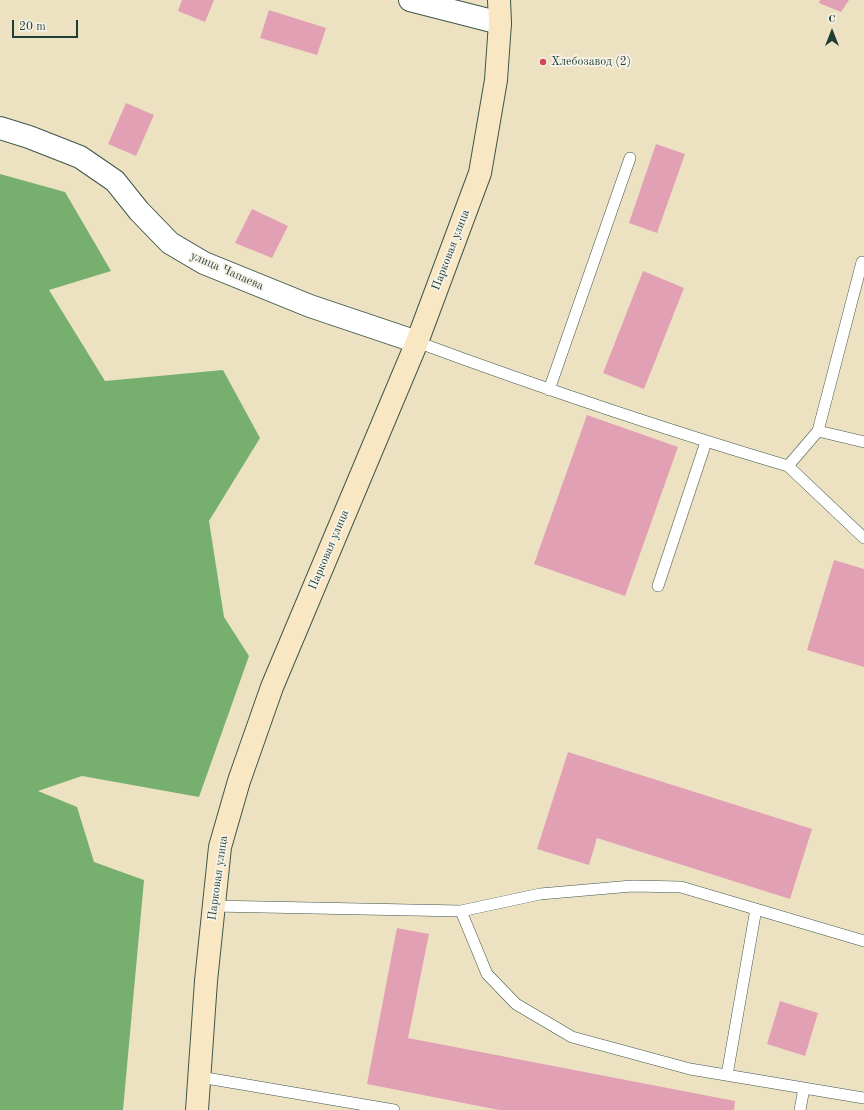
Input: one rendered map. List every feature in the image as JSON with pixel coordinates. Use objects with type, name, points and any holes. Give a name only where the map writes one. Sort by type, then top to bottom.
[{"type":"main road","name":"Парковая улица","points":[[198,1110],[213,906],[220,847],[239,781],[272,687],[417,342],[480,174],[496,80],[500,23],[499,0]]},
{"type":"street","points":[[410,0],[500,23]]},
{"type":"street","name":"улица Чапаева","points":[[0,128],[29,137],[80,157],[115,181],[138,211],[170,243],[204,263],[310,306],[417,342]]},
{"type":"lane","points":[[549,390],[630,158]]},
{"type":"lane","points":[[788,466],[818,431],[862,262]]},
{"type":"lane","points":[[417,342],[549,390],[706,442],[788,466],[864,538]]},
{"type":"lane","points":[[818,431],[864,442]]},
{"type":"lane","points":[[658,586],[706,442]]},
{"type":"lane","points":[[213,906],[461,910],[540,894],[632,886],[681,887],[864,941]]},
{"type":"lane","points":[[727,1075],[756,909]]},
{"type":"lane","points":[[461,910],[486,974],[516,1004],[572,1037],[690,1069],[864,1098]]},
{"type":"lane","points":[[200,1077],[394,1110]]},
{"type":"lane","points":[[800,1110],[804,1088]]},
{"type":"green space","points":[[0,174],[65,192],[111,271],[49,290],[105,381],[223,370],[260,438],[209,521],[224,617],[249,656],[199,797],[82,776],[38,791],[77,807],[94,862],[144,880],[123,1110],[0,1110]]},
{"type":"building","points":[[182,0],[214,0],[205,22],[178,11]]},
{"type":"building","points":[[820,0],[849,0],[841,12],[819,3]]},
{"type":"building","points":[[269,10],[326,28],[317,55],[260,38]]},
{"type":"building","points":[[126,103],[154,115],[136,156],[108,144]]},
{"type":"building","points":[[656,144],[685,154],[657,233],[629,223]]},
{"type":"building","points":[[252,209],[288,226],[272,258],[235,243]]},
{"type":"building","points":[[643,271],[684,288],[644,389],[603,373]]},
{"type":"building","points":[[587,415],[678,447],[625,596],[534,564]]},
{"type":"building","points":[[834,560],[864,569],[864,667],[807,650]]},
{"type":"building","points":[[568,752],[812,829],[790,899],[597,838],[589,865],[537,849]]},
{"type":"building","points":[[397,928],[429,934],[408,1038],[735,1101],[734,1110],[499,1110],[367,1084]]},
{"type":"building","points":[[780,1001],[818,1013],[805,1056],[767,1044]]},
{"type":"place","name":"Хлебозавод (2)","points":[[543,62]]}]
